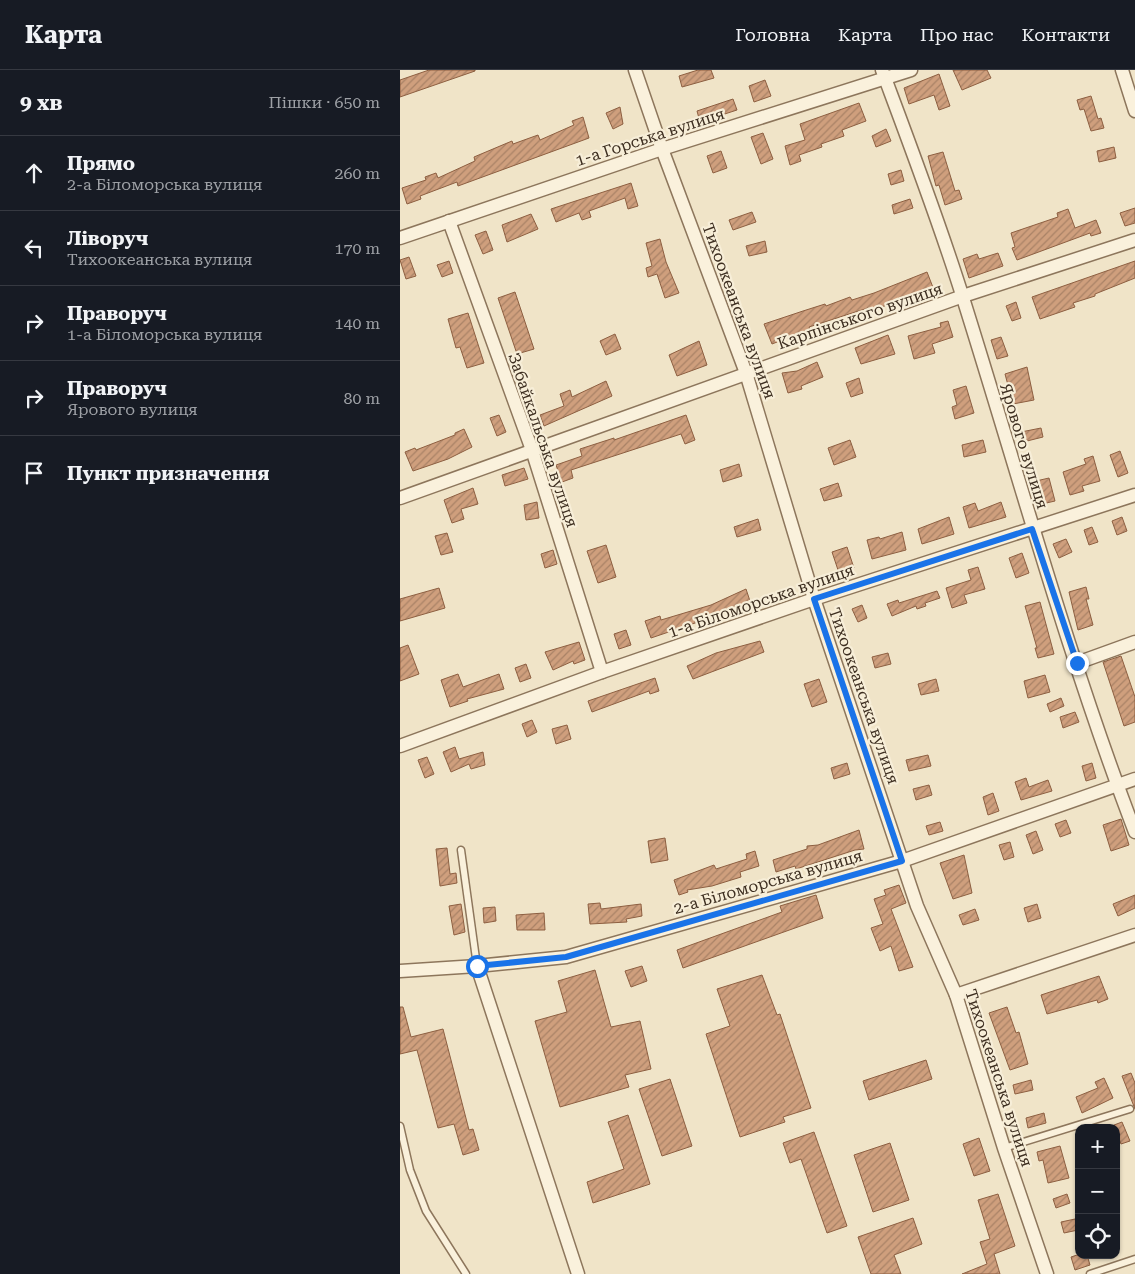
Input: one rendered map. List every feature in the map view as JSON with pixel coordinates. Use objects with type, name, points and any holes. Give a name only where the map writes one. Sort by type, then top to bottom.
[{"type":"street","name":"Тихоокеанська вулиця","points":[[635,70],[662,149],[746,373],[814,599],[917,906],[956,995],[1004,1148],[1047,1274]]},
{"type":"street","name":"1-а Горська вулиця","points":[[400,238],[884,75],[912,70]]},
{"type":"street","points":[[1122,70],[1135,111]]},
{"type":"street","name":"Ярового вулиця","points":[[884,75],[963,296],[1032,529],[1117,785],[1135,832]]},
{"type":"street","name":"Забайкальська вулиця","points":[[449,221],[532,450],[602,672]]},
{"type":"street","name":"Карпінського вулиця","points":[[400,498],[963,296],[1135,240]]},
{"type":"street","name":"1-а Біломорська вулиця","points":[[400,746],[602,672],[814,599],[1135,495]]},
{"type":"street","points":[[1077,663],[1135,642]]},
{"type":"street","name":"2-а Біломорська вулиця","points":[[400,971],[566,957],[902,861],[1135,779]]},
{"type":"street","points":[[956,995],[1135,935]]},
{"type":"street","points":[[477,966],[578,1274]]},
{"type":"lane","points":[[461,850],[477,966]]},
{"type":"lane","points":[[1004,1148],[1130,1109]]},
{"type":"lane","points":[[400,1126],[410,1170],[426,1211],[466,1274]]},
{"type":"lane","points":[[1090,1274],[1135,1259]]},
{"type":"building","points":[[429,70],[475,71],[400,97],[400,80]]},
{"type":"building","points":[[698,70],[711,70],[714,78],[682,87],[679,76]]},
{"type":"building","points":[[953,70],[987,70],[991,78],[962,90]]},
{"type":"building","points":[[939,74],[950,106],[939,110],[934,95],[909,104],[904,88]]},
{"type":"building","points":[[765,80],[771,96],[754,102],[749,86]]},
{"type":"building","points":[[1091,96],[1098,119],[1101,118],[1104,128],[1091,131],[1084,109],[1080,110],[1077,100]]},
{"type":"building","points":[[733,99],[737,110],[700,122],[697,111]]},
{"type":"building","points":[[859,103],[866,121],[842,130],[844,136],[821,144],[822,147],[799,155],[801,161],[790,165],[785,146],[805,140],[800,124]]},
{"type":"building","points":[[620,107],[623,124],[613,129],[606,113]]},
{"type":"building","points":[[583,117],[589,138],[458,186],[457,182],[420,196],[421,199],[407,204],[402,188],[426,180],[425,177],[436,173],[438,178],[475,161],[474,157],[512,141],[513,144],[538,135],[540,140],[574,125],[572,121]]},
{"type":"building","points":[[886,129],[891,141],[876,147],[872,136]]},
{"type":"building","points":[[763,133],[773,159],[761,164],[751,137]]},
{"type":"building","points":[[1114,147],[1116,158],[1099,162],[1097,151]]},
{"type":"building","points":[[721,151],[727,168],[713,173],[707,156]]},
{"type":"building","points":[[943,152],[955,191],[959,190],[962,199],[945,205],[939,185],[936,186],[928,156]]},
{"type":"building","points":[[901,170],[904,181],[891,185],[888,174]]},
{"type":"building","points":[[631,183],[638,206],[628,209],[625,198],[589,211],[591,217],[582,220],[579,213],[556,222],[551,209]]},
{"type":"building","points":[[910,199],[913,208],[894,214],[892,205]]},
{"type":"building","points":[[1135,208],[1135,223],[1125,226],[1120,213]]},
{"type":"building","points":[[1068,209],[1075,228],[1096,220],[1101,233],[1091,236],[1090,233],[1017,260],[1012,248],[1015,247],[1011,233],[1058,217],[1057,213]]},
{"type":"building","points":[[752,212],[756,222],[733,230],[729,220]]},
{"type":"building","points":[[531,214],[538,229],[507,242],[502,225]]},
{"type":"building","points":[[486,231],[493,250],[483,254],[475,235]]},
{"type":"building","points":[[660,239],[666,262],[679,293],[665,298],[657,274],[648,277],[646,268],[652,266],[646,243]]},
{"type":"building","points":[[765,241],[767,252],[749,256],[746,246]]},
{"type":"building","points":[[998,253],[1003,266],[969,278],[963,259],[977,254],[979,259]]},
{"type":"building","points":[[409,257],[416,276],[406,279],[400,260]]},
{"type":"building","points":[[449,261],[453,273],[442,277],[437,265]]},
{"type":"building","points":[[1135,261],[1135,278],[1095,294],[1095,296],[1073,303],[1075,307],[1040,319],[1032,297]]},
{"type":"building","points":[[927,272],[934,290],[869,311],[868,308],[809,327],[810,329],[772,344],[764,324],[825,304],[826,306],[850,297],[852,300],[874,293]]},
{"type":"building","points":[[515,292],[534,349],[517,354],[498,298]]},
{"type":"building","points":[[1016,302],[1021,318],[1012,321],[1006,306]]},
{"type":"building","points":[[468,313],[484,363],[467,368],[460,347],[456,348],[448,319]]},
{"type":"building","points":[[948,321],[953,337],[932,344],[935,353],[914,359],[908,336],[941,327],[940,323]]},
{"type":"building","points":[[615,334],[621,349],[606,355],[600,341]]},
{"type":"building","points":[[888,335],[895,354],[861,364],[855,348]]},
{"type":"building","points":[[1001,337],[1008,356],[997,359],[991,340]]},
{"type":"building","points":[[699,341],[707,365],[677,376],[669,355]]},
{"type":"building","points":[[817,362],[823,377],[801,386],[802,389],[788,393],[782,373],[797,371]]},
{"type":"building","points":[[1027,367],[1034,400],[1013,404],[1005,374]]},
{"type":"building","points":[[859,378],[863,393],[851,397],[846,383]]},
{"type":"building","points":[[606,381],[612,396],[544,426],[540,415],[564,406],[560,394],[570,390],[572,397]]},
{"type":"building","points":[[966,386],[974,413],[955,419],[952,407],[957,405],[953,390]]},
{"type":"building","points":[[499,415],[506,432],[497,436],[490,418]]},
{"type":"building","points":[[686,415],[695,440],[685,444],[681,434],[571,470],[573,478],[562,482],[556,465],[582,456],[580,449],[614,438],[614,440]]},
{"type":"building","points":[[1041,428],[1043,437],[1023,442],[1021,432]]},
{"type":"building","points":[[464,429],[472,447],[448,459],[413,471],[405,452],[415,448],[416,450],[455,435],[455,433]]},
{"type":"building","points":[[850,440],[856,457],[834,465],[828,448]]},
{"type":"building","points":[[983,440],[986,452],[964,457],[962,445]]},
{"type":"building","points":[[1120,451],[1128,473],[1118,477],[1110,455]]},
{"type":"building","points":[[1093,456],[1100,481],[1082,486],[1084,491],[1070,495],[1063,472],[1086,464],[1084,459]]},
{"type":"building","points":[[739,464],[742,476],[723,482],[720,470]]},
{"type":"building","points":[[524,468],[528,479],[505,486],[502,475]]},
{"type":"building","points":[[1049,478],[1055,501],[1042,504],[1036,481]]},
{"type":"building","points":[[838,483],[842,496],[824,501],[820,489]]},
{"type":"building","points":[[473,488],[478,504],[461,509],[464,519],[452,523],[444,500]]},
{"type":"building","points":[[537,502],[539,518],[526,520],[524,505]]},
{"type":"building","points":[[1001,502],[1006,517],[969,528],[963,507],[975,503],[978,511]]},
{"type":"building","points":[[949,517],[954,534],[922,544],[918,529]]},
{"type":"building","points":[[1122,517],[1127,531],[1117,535],[1112,521]]},
{"type":"building","points":[[758,519],[761,530],[737,537],[734,527]]},
{"type":"building","points":[[1092,527],[1098,542],[1089,545],[1084,530]]},
{"type":"building","points":[[902,532],[906,550],[872,559],[867,540],[879,537],[880,539]]},
{"type":"building","points":[[447,533],[453,552],[441,555],[435,536]]},
{"type":"building","points":[[1066,539],[1072,552],[1059,558],[1053,544]]},
{"type":"building","points":[[606,545],[616,577],[598,583],[587,551]]},
{"type":"building","points":[[847,547],[854,568],[839,573],[832,552]]},
{"type":"building","points":[[553,550],[557,564],[545,568],[541,554]]},
{"type":"building","points":[[1022,553],[1029,573],[1016,578],[1009,558]]},
{"type":"building","points":[[978,567],[985,589],[964,595],[967,603],[952,608],[946,588],[971,580],[968,570]]},
{"type":"building","points":[[1086,587],[1089,599],[1086,599],[1093,625],[1078,630],[1069,592]]},
{"type":"building","points":[[439,588],[445,608],[400,621],[400,599]]},
{"type":"building","points":[[746,589],[751,604],[651,638],[645,621],[660,616],[661,620],[711,605]]},
{"type":"building","points":[[937,591],[940,598],[925,603],[926,606],[917,609],[916,606],[892,616],[887,604],[898,600],[899,603]]},
{"type":"building","points":[[1040,602],[1054,654],[1038,658],[1025,606]]},
{"type":"building","points":[[862,605],[867,618],[858,622],[852,609]]},
{"type":"building","points":[[626,630],[631,645],[619,649],[614,634]]},
{"type":"building","points":[[760,641],[764,652],[693,679],[687,666],[716,653]]},
{"type":"building","points":[[579,642],[585,660],[574,664],[573,661],[553,670],[545,652]]},
{"type":"building","points":[[408,645],[419,674],[400,681],[400,648]]},
{"type":"building","points":[[888,653],[891,664],[875,668],[872,657]]},
{"type":"building","points":[[1121,656],[1135,697],[1135,722],[1124,726],[1103,662]]},
{"type":"building","points":[[526,664],[531,678],[520,682],[515,668]]},
{"type":"building","points":[[458,674],[463,687],[499,674],[504,689],[467,699],[468,701],[450,707],[441,680]]},
{"type":"building","points":[[1045,675],[1050,692],[1028,698],[1024,681]]},
{"type":"building","points":[[655,678],[659,691],[650,694],[649,691],[592,712],[588,701]]},
{"type":"building","points":[[819,679],[827,702],[812,707],[804,684]]},
{"type":"building","points":[[936,679],[939,691],[921,695],[918,684]]},
{"type":"building","points":[[1061,698],[1064,706],[1050,712],[1047,704]]},
{"type":"building","points":[[1075,712],[1079,722],[1063,728],[1060,717]]},
{"type":"building","points":[[532,720],[537,732],[527,737],[522,724]]},
{"type":"building","points":[[567,725],[571,739],[556,744],[552,729]]},
{"type":"building","points":[[455,747],[459,759],[483,752],[485,765],[471,769],[469,764],[451,772],[443,752]]},
{"type":"building","points":[[928,755],[931,766],[909,771],[906,760]]},
{"type":"building","points":[[427,757],[434,774],[425,778],[418,760]]},
{"type":"building","points":[[847,763],[850,774],[834,779],[831,768]]},
{"type":"building","points":[[1092,763],[1096,778],[1086,781],[1082,766]]},
{"type":"building","points":[[1026,778],[1029,787],[1048,780],[1052,791],[1021,800],[1015,782]]},
{"type":"building","points":[[929,785],[932,795],[916,800],[913,789]]},
{"type":"building","points":[[993,793],[999,811],[988,815],[983,797]]},
{"type":"building","points":[[1121,819],[1129,845],[1111,851],[1103,825]]},
{"type":"building","points":[[1066,820],[1071,833],[1060,837],[1055,824]]},
{"type":"building","points":[[940,822],[943,831],[929,835],[926,826]]},
{"type":"building","points":[[859,830],[864,849],[855,850],[796,869],[795,866],[776,872],[773,860],[807,849],[807,846],[818,845]]},
{"type":"building","points":[[1036,831],[1043,850],[1033,854],[1026,835]]},
{"type":"building","points":[[665,838],[668,860],[651,863],[648,841]]},
{"type":"building","points":[[1010,842],[1014,857],[1004,860],[999,845]]},
{"type":"building","points":[[447,848],[450,874],[456,873],[457,883],[440,886],[436,849]]},
{"type":"building","points":[[755,851],[759,866],[740,872],[741,877],[712,886],[687,890],[688,892],[679,895],[674,880],[714,865],[716,869],[747,859],[746,854]]},
{"type":"building","points":[[964,855],[972,893],[953,899],[940,863]]},
{"type":"building","points":[[899,885],[906,903],[891,909],[913,967],[899,971],[891,946],[880,951],[871,928],[883,924],[874,899],[886,895],[884,890]]},
{"type":"building","points":[[816,895],[823,918],[683,968],[677,950],[782,912],[780,906]]},
{"type":"building","points":[[1135,895],[1135,908],[1118,916],[1113,904]]},
{"type":"building","points":[[600,903],[601,909],[641,904],[642,916],[626,919],[627,922],[590,924],[588,904]]},
{"type":"building","points":[[461,904],[465,932],[454,935],[449,906]]},
{"type":"building","points":[[1037,904],[1041,918],[1028,922],[1024,908]]},
{"type":"building","points":[[495,907],[496,921],[484,923],[483,908]]},
{"type":"building","points":[[975,909],[979,920],[963,925],[959,915]]},
{"type":"building","points":[[544,913],[545,930],[517,930],[516,915]]},
{"type":"building","points":[[642,966],[647,981],[631,987],[625,971]]},
{"type":"building","points":[[595,970],[611,1027],[640,1021],[651,1069],[625,1075],[629,1087],[560,1107],[535,1021],[567,1012],[558,981]]},
{"type":"building","points":[[762,975],[777,1015],[780,1014],[811,1108],[783,1117],[785,1122],[740,1137],[706,1034],[730,1026],[717,989]]},
{"type":"building","points":[[1099,976],[1108,999],[1098,1003],[1097,1000],[1047,1014],[1041,995]]},
{"type":"building","points":[[400,1007],[403,1007],[411,1037],[443,1029],[469,1130],[473,1129],[479,1150],[463,1155],[454,1124],[438,1128],[417,1050],[400,1054]]},
{"type":"building","points":[[1007,1007],[1016,1033],[1019,1032],[1028,1064],[1010,1070],[989,1013]]},
{"type":"building","points":[[926,1060],[932,1079],[869,1100],[863,1081]]},
{"type":"building","points":[[1131,1073],[1135,1083],[1135,1109],[1122,1076]]},
{"type":"building","points":[[1104,1078],[1113,1098],[1082,1113],[1076,1097],[1098,1088],[1095,1082]]},
{"type":"building","points":[[670,1079],[692,1146],[662,1156],[639,1089]]},
{"type":"building","points":[[1031,1080],[1033,1090],[1015,1094],[1013,1085]]},
{"type":"building","points":[[1044,1113],[1046,1123],[1028,1128],[1026,1118]]},
{"type":"building","points":[[628,1115],[650,1184],[593,1203],[587,1182],[624,1169],[608,1122]]},
{"type":"building","points":[[1122,1122],[1130,1141],[1121,1144],[1120,1124],[1117,1124]]},
{"type":"building","points":[[814,1132],[847,1226],[827,1233],[801,1159],[790,1163],[783,1143]]},
{"type":"building","points":[[979,1138],[990,1171],[974,1176],[963,1144]]},
{"type":"building","points":[[890,1143],[909,1200],[873,1212],[854,1155]]},
{"type":"building","points":[[1060,1146],[1069,1178],[1048,1183],[1043,1160],[1039,1161],[1037,1152]]},
{"type":"building","points":[[998,1194],[1015,1246],[994,1254],[1000,1274],[962,1274],[987,1264],[980,1242],[990,1239],[978,1200]]},
{"type":"building","points":[[1067,1194],[1070,1203],[1056,1208],[1053,1199]]},
{"type":"building","points":[[913,1218],[922,1244],[894,1255],[901,1274],[871,1274],[858,1237]]},
{"type":"building","points":[[1075,1219],[1075,1231],[1064,1233],[1061,1222]]},
{"type":"building","points":[[1075,1256],[1075,1259],[1088,1259],[1090,1265],[1075,1270],[1071,1257]]},
{"type":"route","points":[[477,966],[566,957],[902,861],[814,599],[1032,529],[1077,663]]}]
